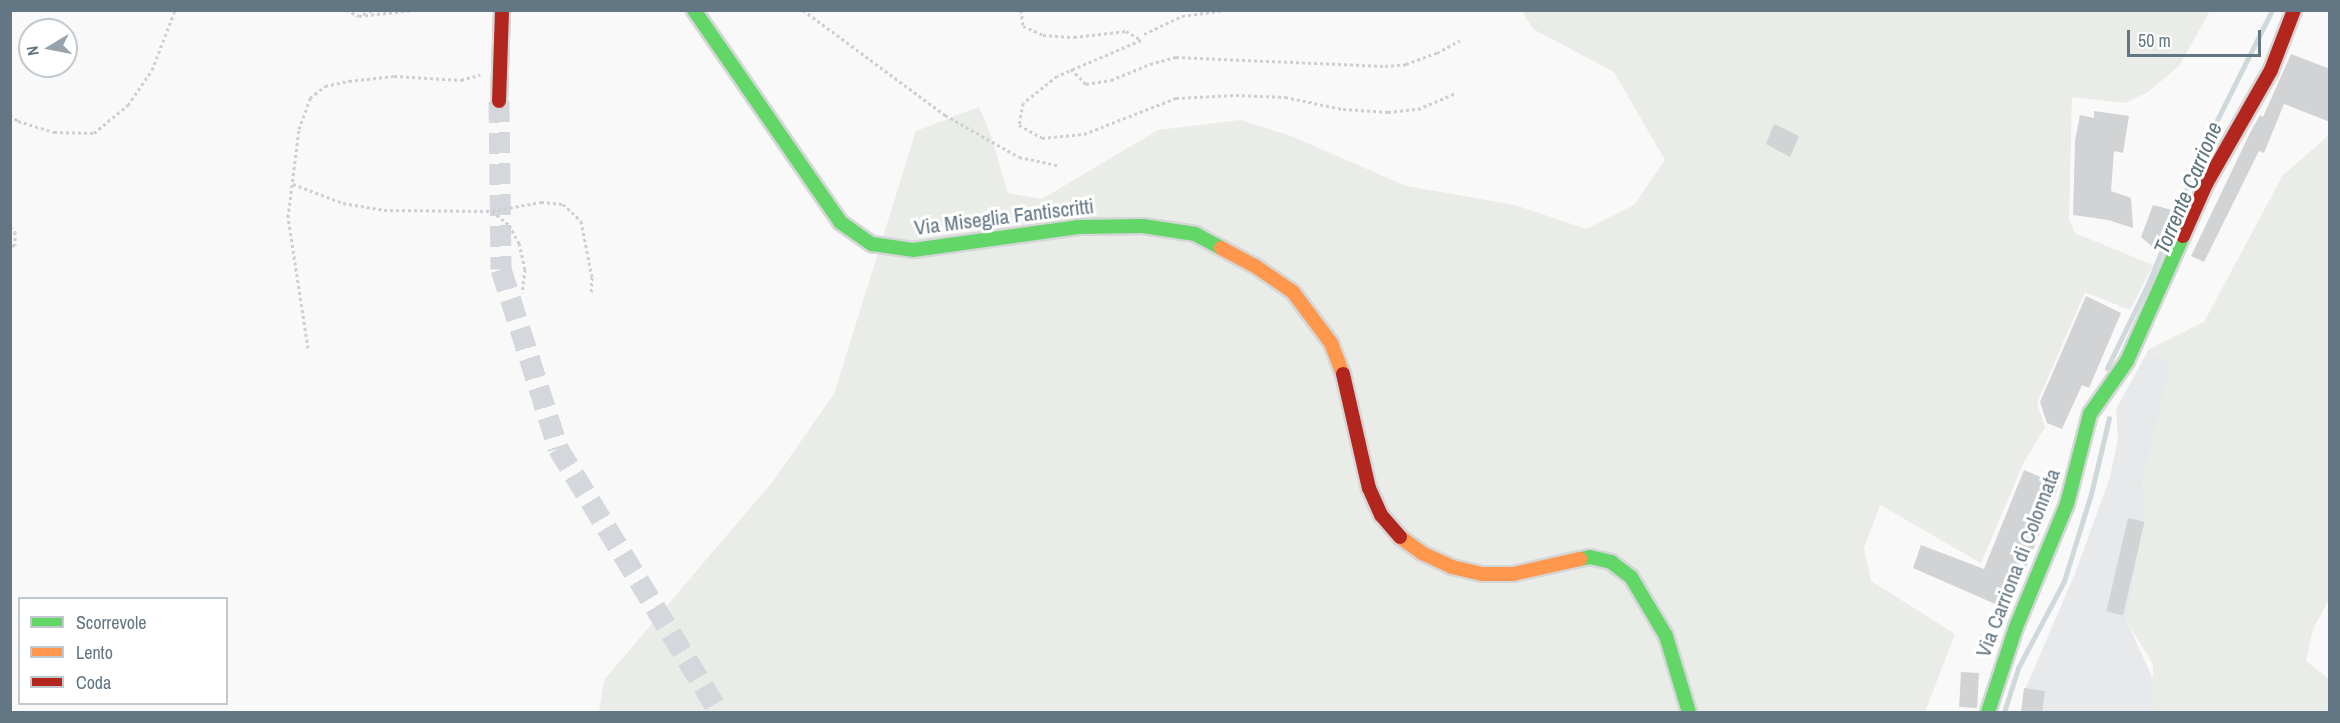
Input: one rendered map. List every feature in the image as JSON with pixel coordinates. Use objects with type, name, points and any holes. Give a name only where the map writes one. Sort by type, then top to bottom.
[{"type":"street","points":[[499,101],[502,10]]},
{"type":"street","name":"Via Miseglia Fantiscritti","points":[[694,10],[840,222],[872,243],[893,249],[914,250],[1078,226],[1143,226],[1195,234],[1255,266],[1293,292],[1331,343],[1346,383],[1369,488],[1381,515],[1398,536],[1422,553],[1452,567],[1482,574],[1513,574],[1590,557],[1611,562],[1631,577],[1666,636],[1689,712]]},
{"type":"street","name":"Via Carriona di Colonnata","points":[[1988,712],[2016,627],[2067,504],[2091,414],[2127,361],[2206,184],[2271,70],[2294,10]]},
{"type":"path","points":[[10,115],[18,121],[54,132],[94,132],[128,105],[152,70],[175,10]]},
{"type":"path","points":[[346,10],[358,16],[414,10]]},
{"type":"path","points":[[358,16],[373,10]]},
{"type":"path","points":[[803,10],[945,114],[1019,157],[1057,165]]},
{"type":"path","points":[[1021,10],[1023,26],[1043,34],[1074,37],[1126,31],[1141,40],[1057,76],[1023,103],[1019,125],[1042,138],[1084,135],[1176,98],[1236,95],[1285,97],[1343,109],[1388,112],[1418,109],[1456,93]]},
{"type":"path","points":[[1144,34],[1182,16],[1226,10]]},
{"type":"path","points":[[1071,69],[1086,84],[1111,80],[1150,63],[1176,57],[1385,66],[1406,64],[1437,53],[1460,40]]},
{"type":"path","points":[[308,348],[289,235],[288,216],[299,129],[310,98],[325,86],[394,76],[461,80],[482,75],[500,64]]},
{"type":"path","points":[[293,184],[343,203],[384,210],[492,212],[541,202],[563,204],[580,221],[592,277],[591,294]]},
{"type":"path","points":[[492,212],[509,225],[519,243],[525,268],[522,292]]},
{"type":"path","points":[[10,227],[15,232],[15,245],[10,246]]},
{"type":"shaded area","points":[[1522,11],[2210,11],[2179,66],[2148,92],[2125,103],[2072,97],[2069,219],[2075,233],[2153,265],[2130,310],[2085,292],[2037,403],[2045,427],[2023,464],[1981,563],[1880,505],[1864,548],[1871,581],[1955,634],[1925,712],[599,712],[604,680],[773,481],[834,394],[916,131],[979,107],[990,133],[1008,193],[1042,199],[1158,130],[1240,120],[1291,136],[1406,186],[1515,205],[1586,229],[1634,205],[1665,160],[1614,72],[1533,29]]},
{"type":"shaded area","points":[[2329,135],[2330,598],[2313,629],[2306,661],[2329,679],[2329,712],[2153,712],[2153,664],[2127,622],[2147,504],[2142,485],[2170,367],[2149,349],[2204,322],[2283,175]]},
{"type":"shaded area","points":[[2149,349],[2171,366],[2142,485],[2147,504],[2127,622],[2153,679],[2153,712],[2022,712],[2024,692],[2076,571],[2110,477],[2118,438],[2116,409]]},
{"type":"building","points":[[2291,54],[2330,69],[2330,122],[2284,104],[2264,153],[2259,151],[2204,262],[2191,256],[2251,131],[2260,115],[2263,117]]},
{"type":"building","points":[[2094,111],[2129,116],[2123,153],[2114,151],[2111,191],[2131,198],[2133,228],[2108,220],[2073,215],[2075,141],[2080,115],[2094,118]]},
{"type":"building","points":[[1774,124],[1799,136],[1790,157],[1766,144]]},
{"type":"building","points":[[2153,205],[2172,210],[2156,250],[2141,237]]},
{"type":"building","points":[[2086,296],[2121,313],[2089,388],[2082,385],[2062,429],[2047,423],[2040,402]]},
{"type":"building","points":[[2024,470],[2059,485],[2009,610],[1913,568],[1921,545],[1984,569]]},
{"type":"building","points":[[2128,518],[2145,522],[2123,615],[2106,612]]},
{"type":"building","points":[[1961,672],[1979,673],[1977,708],[1959,707]]},
{"type":"building","points":[[2024,688],[2045,691],[2042,712],[2021,712]]},
{"type":"waterway","name":"Torrente Carrione","points":[[2107,368],[2148,284],[2206,142],[2272,10]]},
{"type":"waterway","name":"Torrente Carrione","points":[[2004,712],[2018,668],[2064,581],[2091,494],[2109,418]]},
{"type":"tunnel","points":[[499,101],[501,269],[558,448],[719,712]]},
{"type":"traffic: fast","points":[[694,10],[840,222],[872,244],[913,250],[1078,227],[1143,226],[1195,234],[1221,248]]},
{"type":"traffic: fast","points":[[1988,712],[2016,627],[2067,504],[2090,414],[2127,361],[2183,236]]},
{"type":"traffic: fast","points":[[1580,559],[1590,557],[1611,562],[1631,577],[1666,636],[1689,712]]},
{"type":"traffic: slow","points":[[1221,248],[1255,266],[1293,292],[1331,343],[1343,374]]},
{"type":"traffic: slow","points":[[1400,537],[1422,553],[1452,567],[1482,574],[1513,574],[1580,559]]},
{"type":"traffic: jam","points":[[499,101],[502,10]]},
{"type":"traffic: jam","points":[[2183,236],[2206,184],[2271,70],[2294,10]]},
{"type":"traffic: jam","points":[[1343,374],[1369,488],[1381,515],[1400,537]]}]
